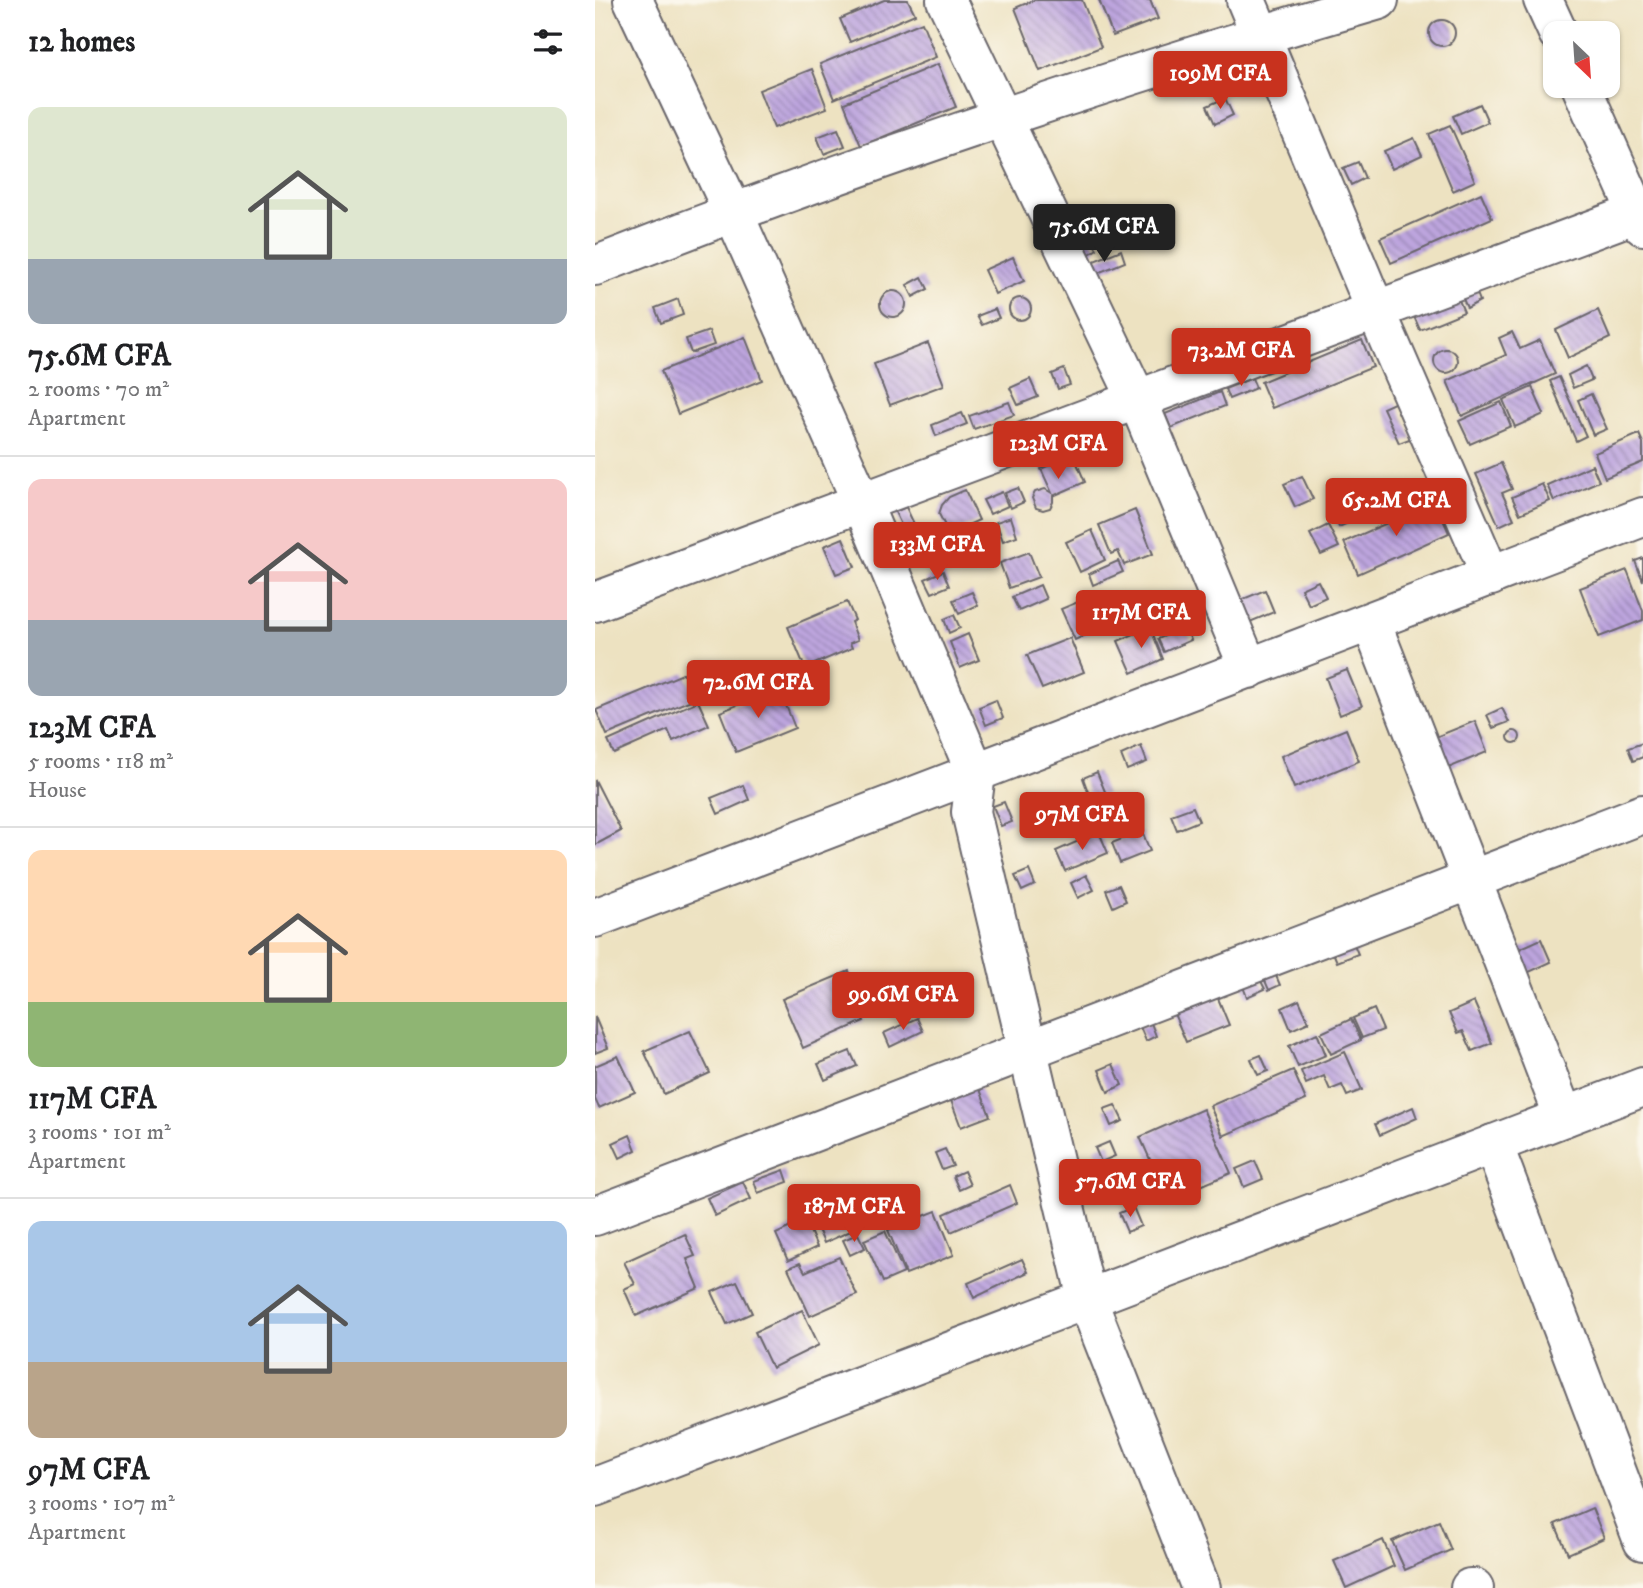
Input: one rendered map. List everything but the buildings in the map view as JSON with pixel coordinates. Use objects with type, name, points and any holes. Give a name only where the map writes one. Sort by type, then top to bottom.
[{"type":"street","points":[[633,0],[733,212],[862,503],[976,774],[971,812],[1087,1300],[1201,1588]]},
{"type":"street","points":[[946,0],[1138,401],[1249,669]]},
{"type":"street","points":[[595,266],[733,212],[1003,119],[1254,17],[1379,0]]},
{"type":"street","points":[[1543,0],[1553,21]]},
{"type":"street","points":[[1254,17],[1375,311],[1491,576]]},
{"type":"street","points":[[595,603],[1375,311],[1640,220],[1586,98]]},
{"type":"street","points":[[595,918],[1643,517]]},
{"type":"street","points":[[1371,622],[1564,1117]]},
{"type":"street","points":[[595,1216],[1643,814]]},
{"type":"street","points":[[595,1487],[1643,1087]]},
{"type":"street","points":[[1493,1144],[1643,1541]]}]
